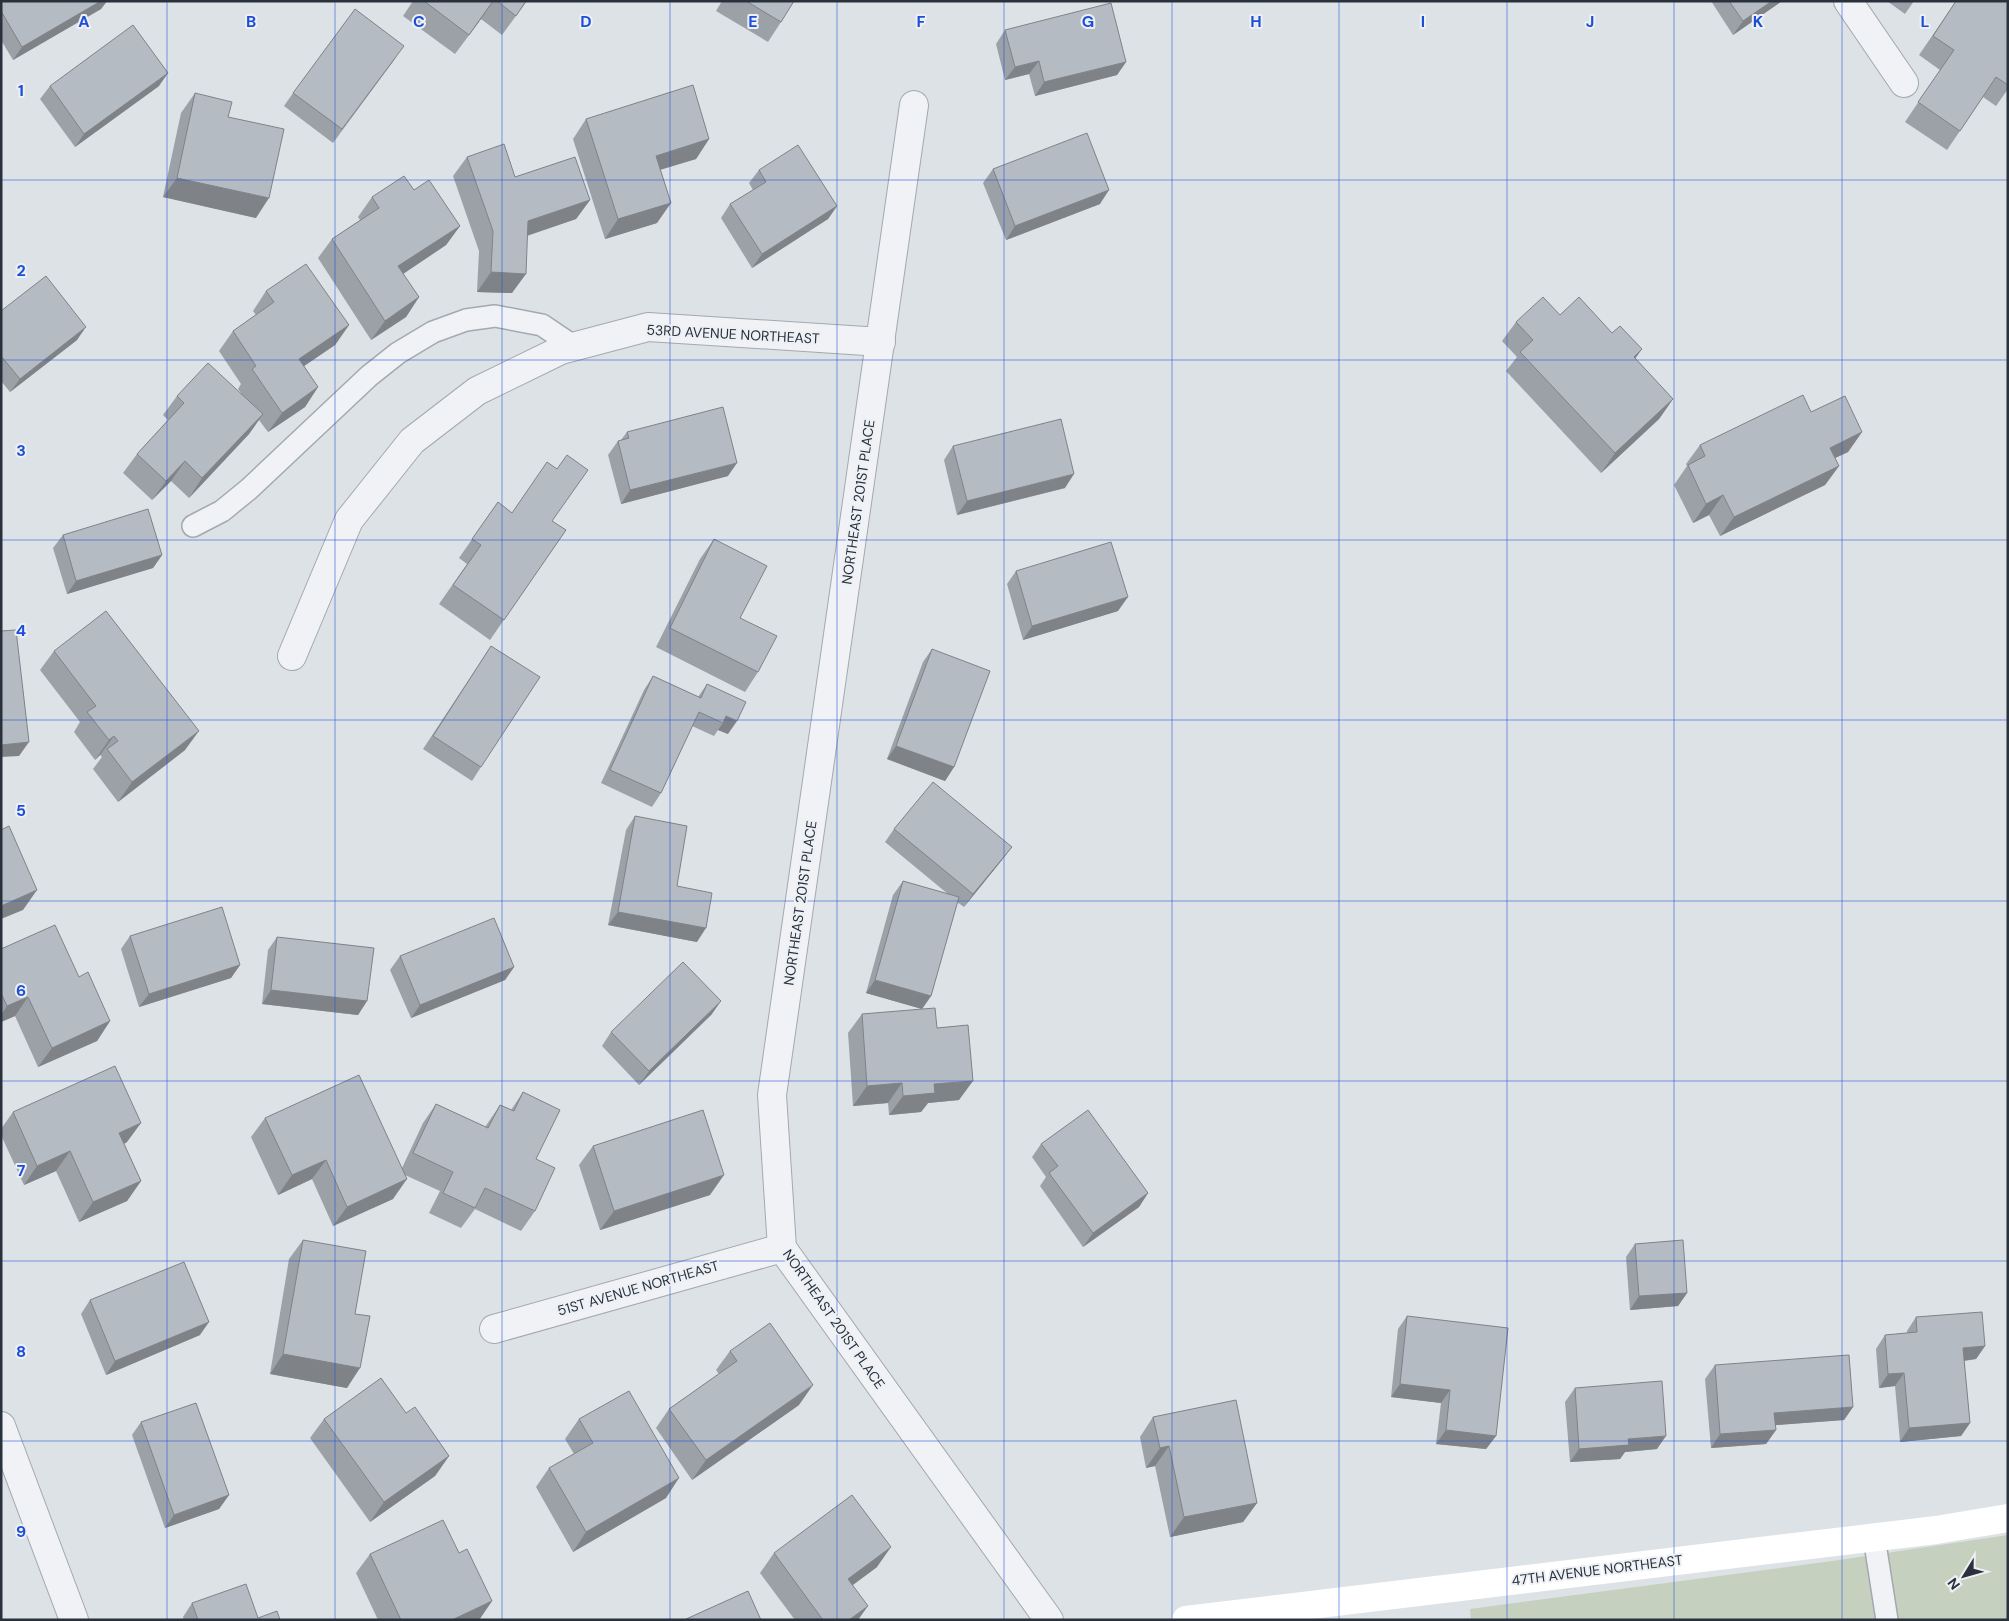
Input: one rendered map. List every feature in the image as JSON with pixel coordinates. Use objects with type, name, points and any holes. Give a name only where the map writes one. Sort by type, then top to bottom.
[{"type":"street","points":[[1848,1],[1904,82]]},
{"type":"street","name":"NORTHEAST 201ST PLACE","points":[[914,105],[772,1095],[782,1248],[1049,1620]]},
{"type":"street","name":"53RD AVENUE NORTHEAST","points":[[292,656],[349,520],[412,441],[477,391],[561,350],[648,327],[881,342]]},
{"type":"street","name":"51ST AVENUE NORTHEAST","points":[[494,1329],[782,1248]]},
{"type":"street","points":[[1,1426],[74,1620]]},
{"type":"street","name":"47TH AVENUE NORTHEAST","points":[[1186,1620],[1936,1530],[2008,1518]]},
{"type":"lane","points":[[193,526],[222,511],[249,489],[369,376],[398,353],[433,332],[466,320],[495,316],[542,324],[573,346]]},
{"type":"lane","points":[[1874,1537],[1887,1620]]},
{"type":"green space","points":[[2008,1535],[2008,1620],[1471,1620],[1470,1609],[1832,1561]]},
{"type":"building","points":[[1,1],[101,1],[22,47],[1,11]]},
{"type":"building","points":[[424,1],[493,1],[469,35]]},
{"type":"building","points":[[497,1],[526,1],[516,16]]},
{"type":"building","points":[[746,1],[794,1],[781,22]]},
{"type":"building","points":[[1729,1],[1772,1],[1743,21]]},
{"type":"building","points":[[1956,1],[2008,1],[2008,85],[1996,77],[1960,131],[1918,102],[1954,50],[1933,36]]},
{"type":"building","points":[[1111,3],[1126,62],[1044,82],[1039,61],[1015,67],[1005,30]]},
{"type":"building","points":[[355,9],[404,46],[342,129],[293,93]]},
{"type":"building","points":[[133,25],[168,73],[84,134],[50,86]]},
{"type":"building","points":[[693,85],[709,139],[656,156],[671,203],[618,219],[586,119]]},
{"type":"building","points":[[195,93],[232,102],[228,117],[284,129],[269,198],[177,178]]},
{"type":"building","points":[[1087,133],[1109,190],[1015,226],[993,169]]},
{"type":"building","points":[[504,144],[515,177],[575,157],[590,200],[528,221],[526,274],[491,272],[493,231],[467,157]]},
{"type":"building","points":[[798,145],[837,206],[762,254],[730,204],[766,182],[759,170]]},
{"type":"building","points":[[404,176],[414,190],[429,180],[460,226],[398,266],[419,297],[385,321],[332,239],[379,208],[372,197]]},
{"type":"building","points":[[306,264],[349,325],[299,359],[318,387],[282,413],[252,369],[256,366],[233,331],[274,302],[266,291]]},
{"type":"building","points":[[46,276],[86,327],[20,379],[1,356],[1,311]]},
{"type":"building","points":[[1543,297],[1560,315],[1579,297],[1612,333],[1620,326],[1642,349],[1634,357],[1673,399],[1615,453],[1520,352],[1533,340],[1516,322]]},
{"type":"building","points":[[208,363],[263,414],[202,478],[185,461],[166,481],[137,454],[184,403],[177,396]]},
{"type":"building","points":[[1803,395],[1811,412],[1845,396],[1862,432],[1830,448],[1839,466],[1734,517],[1723,495],[1706,504],[1688,465],[1705,456],[1700,445]]},
{"type":"building","points":[[723,407],[737,463],[630,490],[618,441],[629,438],[627,432]]},
{"type":"building","points":[[1061,419],[1074,474],[967,501],[953,446]]},
{"type":"building","points":[[567,455],[588,470],[552,521],[566,530],[504,620],[453,585],[481,545],[472,539],[498,502],[512,513],[547,462],[557,469]]},
{"type":"building","points":[[148,509],[162,555],[76,581],[63,535]]},
{"type":"building","points":[[714,539],[767,566],[740,618],[777,636],[758,672],[670,628]]},
{"type":"building","points":[[1111,542],[1128,597],[1032,626],[1016,571]]},
{"type":"building","points":[[106,611],[199,731],[132,782],[107,749],[118,741],[114,736],[109,740],[87,712],[96,706],[54,651]]},
{"type":"building","points":[[16,630],[29,742],[1,745],[1,631]]},
{"type":"building","points":[[491,646],[540,677],[481,767],[433,736]]},
{"type":"building","points":[[932,649],[990,671],[954,767],[896,746]]},
{"type":"building","points":[[653,676],[701,698],[707,684],[746,702],[737,721],[726,716],[723,723],[699,712],[661,793],[610,770]]},
{"type":"building","points":[[933,782],[1012,847],[973,894],[894,829]]},
{"type":"building","points":[[635,816],[687,826],[677,886],[712,893],[706,928],[618,912]]},
{"type":"building","points":[[9,826],[37,890],[1,906],[1,830]]},
{"type":"building","points":[[903,881],[959,897],[931,996],[875,980]]},
{"type":"building","points":[[222,907],[240,965],[149,994],[130,936]]},
{"type":"building","points":[[494,918],[514,967],[420,1005],[400,956]]},
{"type":"building","points":[[55,925],[79,977],[88,972],[110,1021],[52,1048],[28,997],[7,1006],[1,993],[1,949]]},
{"type":"building","points":[[277,937],[374,948],[367,1001],[271,990]]},
{"type":"building","points":[[683,962],[721,1001],[649,1071],[611,1032]]},
{"type":"building","points":[[935,1008],[937,1028],[968,1025],[973,1081],[934,1084],[935,1093],[903,1096],[902,1083],[867,1086],[862,1014]]},
{"type":"building","points":[[115,1066],[141,1123],[119,1133],[141,1181],[93,1202],[70,1151],[37,1166],[13,1112]]},
{"type":"building","points":[[359,1075],[407,1179],[347,1207],[326,1160],[292,1175],[265,1118]]},
{"type":"building","points":[[523,1092],[560,1110],[536,1159],[555,1168],[535,1211],[485,1188],[475,1208],[443,1193],[453,1172],[413,1153],[436,1104],[488,1128],[500,1105],[514,1111]]},
{"type":"building","points":[[703,1110],[724,1175],[614,1211],[593,1146]]},
{"type":"building","points":[[1088,1110],[1148,1193],[1093,1233],[1049,1173],[1058,1166],[1041,1144]]},
{"type":"building","points":[[303,1240],[366,1251],[355,1314],[370,1316],[360,1368],[283,1354]]},
{"type":"building","points":[[1683,1240],[1687,1293],[1639,1296],[1635,1244]]},
{"type":"building","points":[[184,1262],[209,1322],[115,1361],[90,1300]]},
{"type":"building","points":[[1982,1312],[1985,1346],[1963,1348],[1970,1423],[1909,1428],[1904,1373],[1888,1374],[1885,1335],[1917,1332],[1916,1317]]},
{"type":"building","points":[[1407,1316],[1508,1328],[1496,1436],[1446,1430],[1450,1390],[1400,1384]]},
{"type":"building","points":[[770,1323],[813,1385],[706,1460],[669,1409],[737,1361],[730,1351]]},
{"type":"building","points":[[1849,1355],[1853,1407],[1774,1413],[1776,1430],[1720,1434],[1715,1365]]},
{"type":"building","points":[[381,1378],[406,1413],[415,1407],[449,1456],[384,1502],[324,1419]]},
{"type":"building","points":[[1662,1381],[1666,1436],[1628,1439],[1629,1445],[1579,1449],[1575,1388]]},
{"type":"building","points":[[629,1391],[679,1478],[586,1532],[549,1468],[593,1443],[579,1419]]},
{"type":"building","points":[[1236,1400],[1257,1503],[1184,1517],[1169,1446],[1160,1448],[1153,1417]]},
{"type":"building","points":[[196,1403],[229,1495],[174,1515],[141,1422]]},
{"type":"building","points":[[852,1495],[891,1547],[848,1579],[868,1606],[849,1620],[823,1620],[774,1553]]},
{"type":"building","points":[[443,1520],[459,1553],[467,1549],[492,1601],[452,1620],[401,1620],[370,1554]]},
{"type":"building","points":[[246,1584],[258,1618],[277,1611],[280,1620],[198,1620],[192,1603]]},
{"type":"building","points":[[748,1591],[761,1620],[684,1620]]}]
